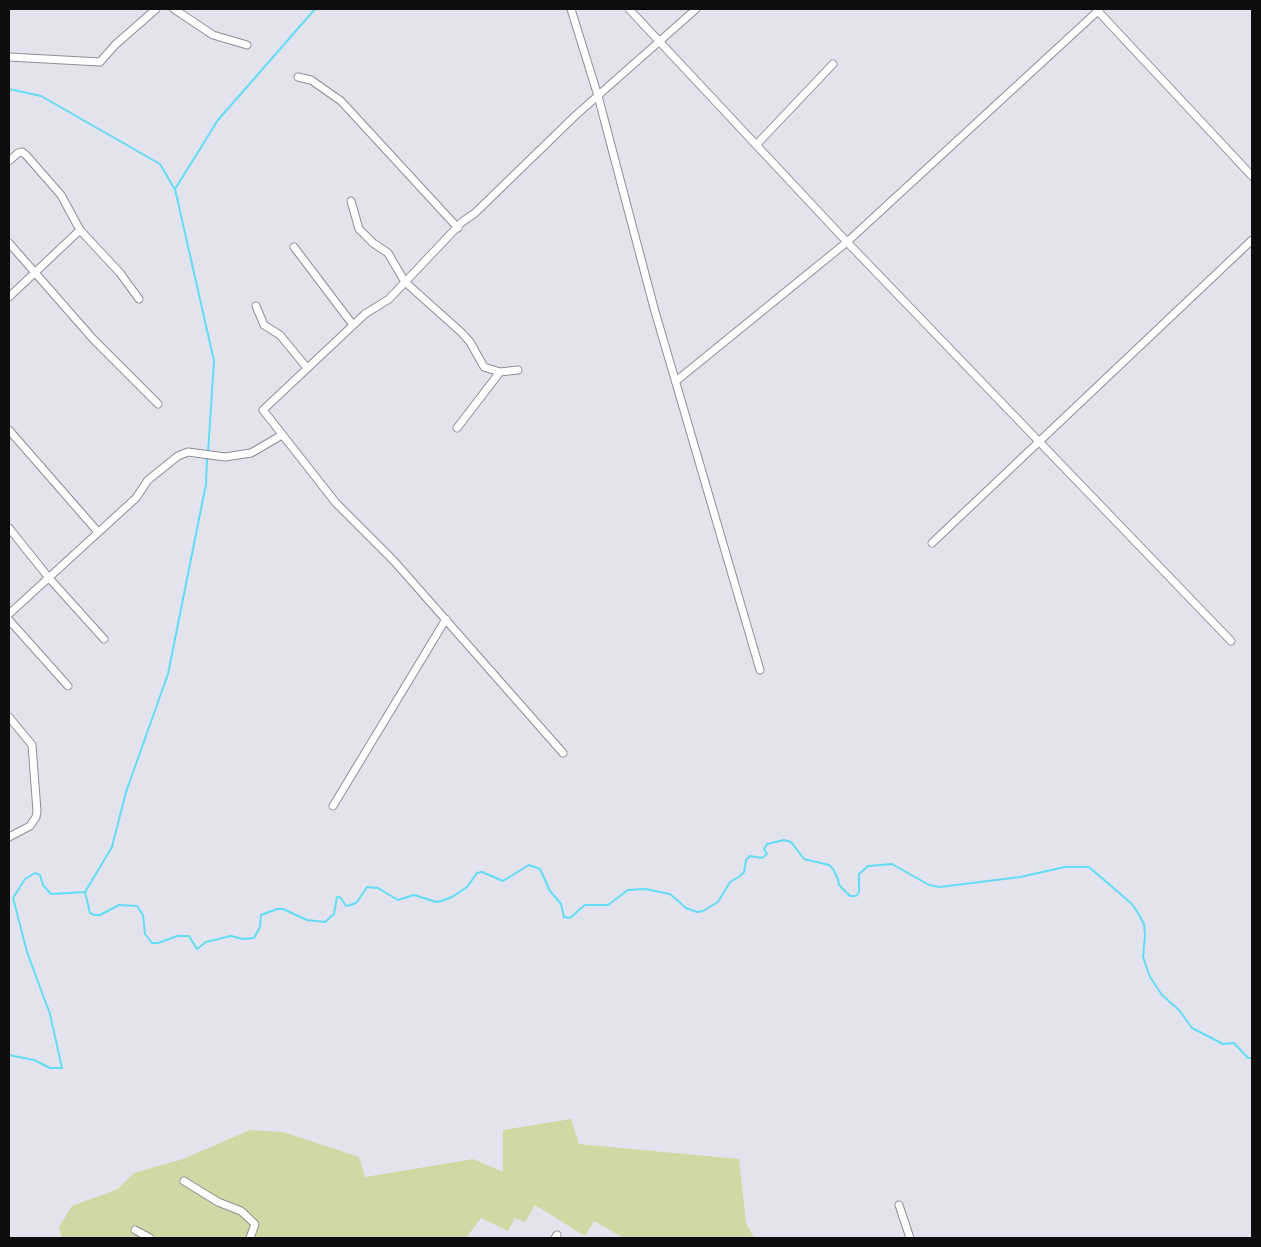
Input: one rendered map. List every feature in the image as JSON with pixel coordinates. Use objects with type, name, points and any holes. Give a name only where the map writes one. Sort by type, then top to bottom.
[{"type":"street","points":[[9,57],[100,62],[115,45],[156,9]]},
{"type":"street","points":[[174,9],[213,35],[247,46]]},
{"type":"street","points":[[571,9],[598,96],[676,381],[760,670]]},
{"type":"street","points":[[629,9],[847,242],[1231,641]]},
{"type":"street","points":[[563,753],[394,561],[336,503],[263,410],[365,314],[389,298],[458,228],[598,96],[696,9]]},
{"type":"street","points":[[676,381],[847,242],[1098,9],[1252,176]]},
{"type":"street","points":[[756,144],[833,64]]},
{"type":"street","points":[[298,77],[311,80],[341,100],[458,228]]},
{"type":"street","points":[[9,161],[18,153],[22,152],[26,155],[61,194],[80,230],[120,272],[139,299]]},
{"type":"street","points":[[351,201],[359,229],[373,243],[388,253],[405,282],[461,332],[470,342],[484,366],[500,372],[518,370]]},
{"type":"street","points":[[9,297],[33,272],[80,230]]},
{"type":"street","points":[[932,543],[1252,240]]},
{"type":"street","points":[[9,244],[94,340],[158,404]]},
{"type":"street","points":[[294,247],[353,325]]},
{"type":"street","points":[[256,306],[264,325],[280,336],[307,368]]},
{"type":"street","points":[[457,428],[500,372]]},
{"type":"street","points":[[9,430],[98,532]]},
{"type":"street","points":[[9,614],[136,498],[148,480],[182,454],[188,452],[225,457],[251,454],[282,435]]},
{"type":"street","points":[[9,528],[49,578],[104,639]]},
{"type":"street","points":[[333,806],[446,619]]},
{"type":"street","points":[[9,620],[68,686]]},
{"type":"street","points":[[9,717],[32,745],[37,811],[36,817],[30,826],[9,837]]},
{"type":"street","points":[[184,1181],[218,1202],[241,1211],[255,1224],[250,1238]]},
{"type":"street","points":[[899,1205],[910,1238]]},
{"type":"street","points":[[135,1230],[150,1238]]},
{"type":"green space","points":[[571,1119],[579,1144],[739,1159],[746,1223],[754,1238],[624,1238],[594,1221],[585,1236],[535,1205],[525,1222],[515,1218],[508,1231],[481,1218],[466,1238],[62,1238],[59,1227],[72,1206],[118,1189],[134,1173],[183,1159],[250,1130],[283,1132],[359,1157],[365,1177],[473,1159],[503,1172],[503,1130]]},
{"type":"waterway","points":[[208,453],[214,361],[175,189],[218,120],[315,9]]},
{"type":"waterway","points":[[9,89],[41,96],[160,164],[174,188]]},
{"type":"waterway","points":[[85,892],[112,847],[126,792],[168,674],[206,484],[207,458]]},
{"type":"waterway","points":[[9,1055],[34,1060],[50,1068],[62,1068],[50,1014],[27,952],[13,898],[25,879],[35,873],[40,875],[43,885],[51,894],[85,892],[90,913],[95,915],[100,915],[119,905],[137,906],[143,915],[145,934],[152,943],[158,943],[177,936],[189,936],[197,949],[206,942],[231,936],[243,939],[254,938],[260,927],[261,915],[277,909],[283,909],[307,920],[325,922],[334,914],[337,897],[340,897],[346,906],[351,905],[357,902],[367,887],[378,888],[398,900],[414,895],[436,902],[452,897],[467,887],[477,873],[482,872],[503,881],[529,865],[540,869],[550,891],[561,904],[564,917],[570,918],[585,905],[608,905],[628,890],[645,889],[670,894],[686,908],[697,912],[703,911],[718,902],[730,882],[744,872],[746,860],[750,856],[762,858],[767,854],[764,849],[767,844],[784,840],[791,842],[804,859],[829,865],[833,869],[839,885],[850,896],[856,896],[859,892],[859,874],[868,866],[892,864],[929,885],[940,887],[1020,877],[1065,867],[1089,867],[1132,904],[1138,913],[1144,924],[1143,957],[1150,977],[1162,995],[1179,1010],[1192,1028],[1223,1044],[1234,1043],[1248,1058],[1252,1058]]}]
